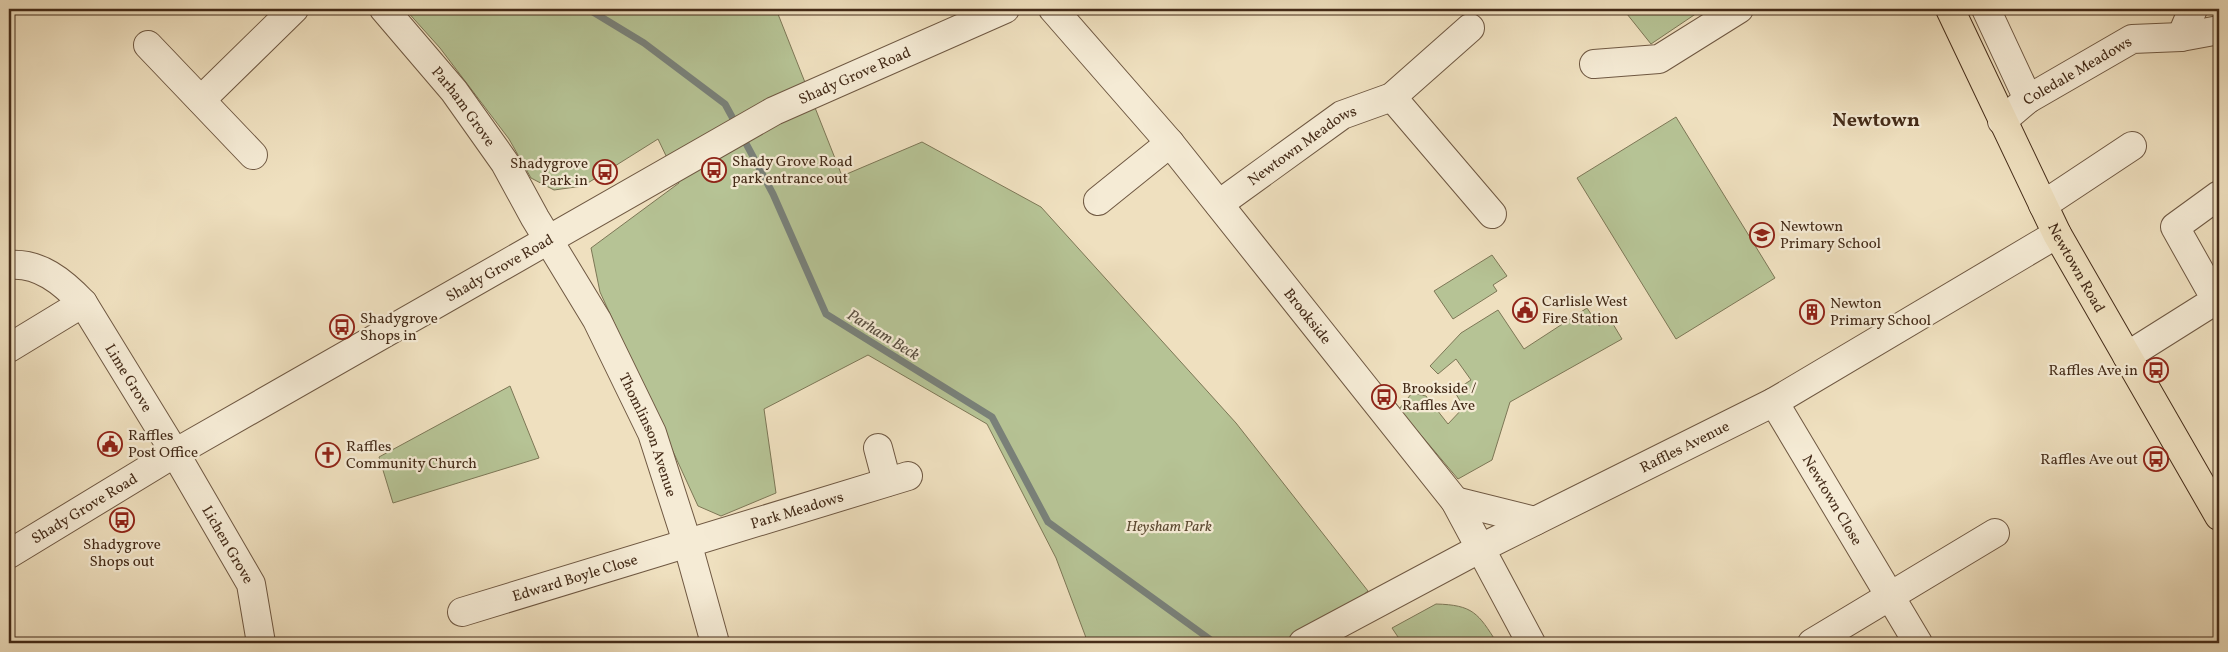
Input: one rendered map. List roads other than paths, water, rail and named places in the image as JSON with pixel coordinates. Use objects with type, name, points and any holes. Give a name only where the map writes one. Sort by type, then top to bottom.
[{"type":"main road","name":"Newtown Road","points":[[1950,9],[2057,234],[2219,516]]},
{"type":"street","points":[[201,100],[294,9]]},
{"type":"street","name":"Parham Grove","points":[[384,9],[454,91],[505,164],[549,239]]},
{"type":"street","name":"Shady Grove Road","points":[[9,554],[175,453],[774,111],[1004,9]]},
{"type":"street","name":"Brookside","points":[[1053,9],[1170,143],[1455,502],[1531,643]]},
{"type":"street","points":[[1594,64],[1659,59],[1739,9]]},
{"type":"street","points":[[1986,9],[2028,99]]},
{"type":"street","points":[[2181,36],[2192,9]]},
{"type":"street","name":"Newtown Meadows","points":[[1219,204],[1342,115],[1392,97],[1470,28]]},
{"type":"street","name":"Coledale Meadows","points":[[2002,121],[2028,99],[2132,39],[2181,36],[2219,30]]},
{"type":"street","points":[[148,45],[253,155]]},
{"type":"street","points":[[1392,97],[1422,150],[1492,214]]},
{"type":"street","points":[[1098,201],[1170,143]]},
{"type":"street","points":[[2043,205],[2132,146]]},
{"type":"street","points":[[2127,356],[2216,300],[2175,227],[2219,195]]},
{"type":"street","name":"Raffles Avenue","points":[[1303,643],[1479,549],[1774,402],[2057,234]]},
{"type":"street","name":"Thomlinson Avenue","points":[[549,239],[597,320],[652,433],[687,542],[715,643]]},
{"type":"street","name":"Lime Grove","points":[[9,265],[18,264],[48,273],[67,286],[83,303],[175,453]]},
{"type":"street","points":[[9,348],[83,303]]},
{"type":"street","name":"Newtown Close","points":[[1774,402],[1918,643]]},
{"type":"street","name":"Park Meadows","points":[[687,542],[897,479],[878,448]]},
{"type":"street","name":"Lichen Grove","points":[[175,453],[251,584],[261,643]]},
{"type":"street","points":[[1455,502],[1535,521]]},
{"type":"street","points":[[1812,643],[1890,598],[1995,533]]},
{"type":"street","name":"Edward Boyle Close","points":[[462,612],[687,542]]},
{"type":"waterway","name":"Parham Beck","points":[[588,9],[644,43],[725,104],[737,126]]},
{"type":"waterway","name":"Parham Beck","points":[[742,136],[773,194],[826,314],[992,417],[1048,522],[1215,643]]},
{"type":"place","name":"Shady Grove Road park entrance out","points":[[714,170]]},
{"type":"place","name":"Shadygrove Park in","points":[[605,172]]},
{"type":"place","name":"Newtown Primary School","points":[[1762,235]]},
{"type":"place","name":"Carlisle West Fire Station","points":[[1525,310]]},
{"type":"place","name":"Newton Primary School","points":[[1812,312]]},
{"type":"place","name":"Shadygrove Shops in","points":[[342,327]]},
{"type":"place","name":"Raffles Ave in","points":[[2156,370]]},
{"type":"place","name":"Brookside / Raffles Ave","points":[[1384,397]]},
{"type":"place","name":"Raffles Post Office","points":[[110,444]]},
{"type":"place","name":"Raffles Community Church","points":[[328,455]]},
{"type":"place","name":"Raffles Ave out","points":[[2156,459]]},
{"type":"place","name":"Shadygrove Shops out","points":[[122,520]]},
{"type":"district","name":"Newtown","points":[[1876,119]]},
{"type":"park label","name":"Heysham Park","points":[[1169,526]]}]
